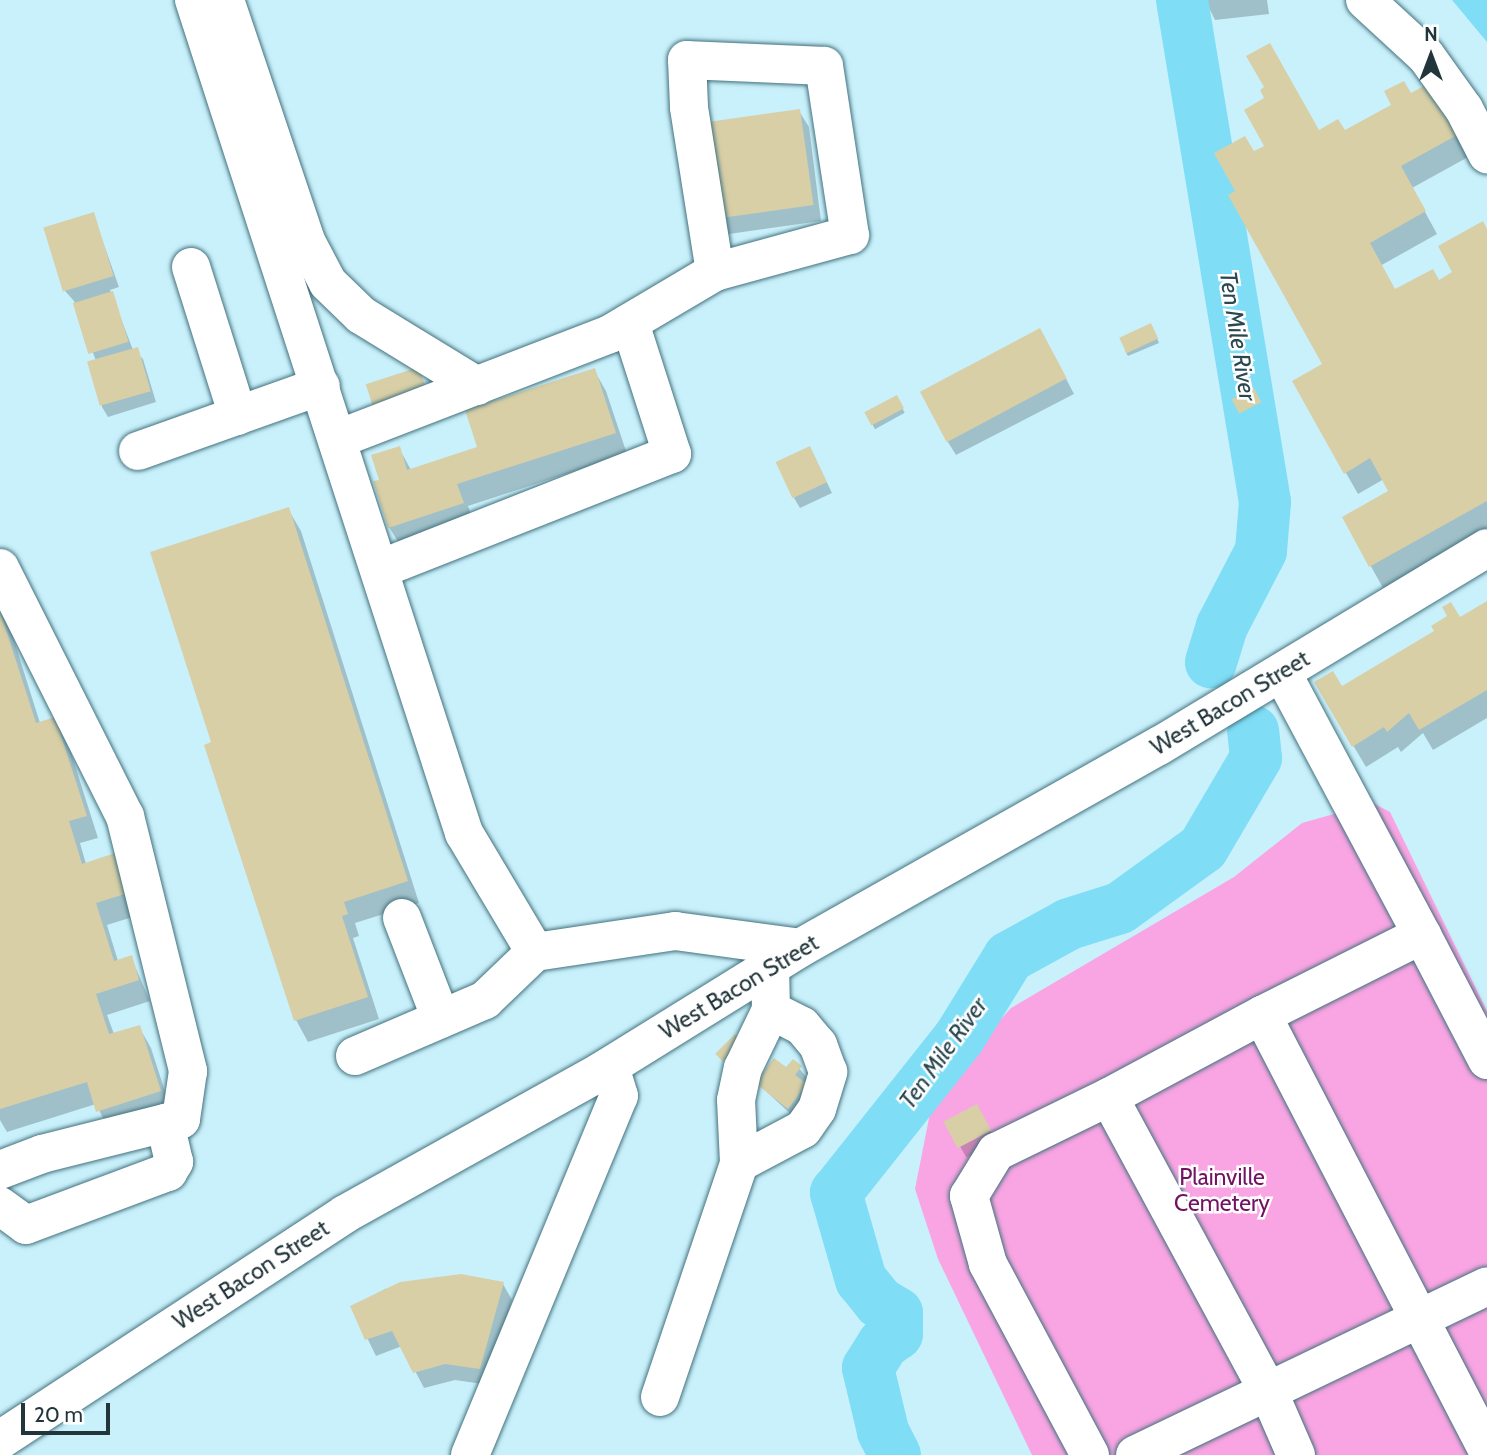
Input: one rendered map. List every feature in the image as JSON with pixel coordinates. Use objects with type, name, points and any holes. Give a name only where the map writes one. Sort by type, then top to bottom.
[{"type":"street","points":[[194,0],[464,833],[535,952]]},
{"type":"street","points":[[225,0],[306,242],[328,283],[361,315],[477,386]]},
{"type":"street","points":[[1365,0],[1426,55],[1464,109],[1487,153]]},
{"type":"street","points":[[338,439],[630,323],[715,272],[850,234],[824,66],[687,60],[689,107],[715,272]]},
{"type":"street","points":[[191,267],[238,416]]},
{"type":"street","points":[[380,569],[672,454],[630,323]]},
{"type":"street","points":[[138,450],[321,386]]},
{"type":"street","name":"West Bacon Street","points":[[0,1440],[345,1214],[610,1066],[785,958],[1282,673],[1487,548]]},
{"type":"street","points":[[0,568],[125,816],[188,1071],[181,1119],[42,1154],[0,1170]]},
{"type":"street","points":[[1282,673],[1487,1060]]},
{"type":"street","points":[[402,918],[441,1019]]},
{"type":"street","points":[[355,1056],[485,1000],[535,952],[675,931],[785,958],[771,1010],[743,1068],[736,1100],[738,1163],[660,1397]]},
{"type":"street","points":[[1090,1455],[988,1264],[969,1196],[996,1152],[1110,1097],[1262,1015],[1422,935]]},
{"type":"street","points":[[738,1163],[803,1129],[817,1109],[828,1072],[818,1045],[802,1026],[771,1010]]},
{"type":"street","points":[[1262,1015],[1487,1449]]},
{"type":"street","points":[[470,1455],[619,1096],[610,1066]]},
{"type":"street","points":[[1110,1097],[1269,1392],[1296,1455]]},
{"type":"street","points":[[0,1206],[26,1225],[168,1172],[174,1162],[165,1124]]},
{"type":"street","points":[[1135,1455],[1269,1392],[1419,1315],[1487,1286]]},
{"type":"green space","name":"Plainville Cemetery","points":[[1373,803],[1390,812],[1487,1011],[1487,1455],[1032,1455],[938,1259],[915,1189],[934,1093],[1011,1008],[1234,877],[1302,823]]},
{"type":"water","points":[[1452,0],[1487,0],[1487,42]]},
{"type":"building","points":[[1270,43],[1319,130],[1338,119],[1345,130],[1391,105],[1384,91],[1404,81],[1411,93],[1431,82],[1459,134],[1401,166],[1426,211],[1370,243],[1395,289],[1433,269],[1439,280],[1452,272],[1438,246],[1483,221],[1487,229],[1487,501],[1369,567],[1342,517],[1388,491],[1370,458],[1344,474],[1292,381],[1322,364],[1228,195],[1235,191],[1214,153],[1245,136],[1254,151],[1264,146],[1244,110],[1264,98],[1260,90],[1264,87],[1246,56]]},
{"type":"building","points":[[800,109],[813,205],[717,219],[704,122]]},
{"type":"building","points":[[94,212],[114,276],[63,292],[43,227]]},
{"type":"building","points":[[113,291],[128,342],[88,354],[73,303]]},
{"type":"building","points":[[1151,323],[1158,338],[1126,353],[1119,338]]},
{"type":"building","points":[[1040,328],[1067,378],[947,442],[920,392]]},
{"type":"building","points":[[138,347],[151,391],[100,406],[87,362]]},
{"type":"building","points":[[419,367],[429,398],[376,416],[366,384]]},
{"type":"building","points":[[595,368],[616,433],[457,484],[464,503],[388,528],[373,481],[379,480],[371,455],[400,446],[407,470],[477,447],[465,410]]},
{"type":"building","points":[[1254,388],[1261,402],[1239,414],[1232,399]]},
{"type":"building","points":[[897,395],[904,408],[871,426],[864,412]]},
{"type":"building","points":[[810,446],[827,482],[792,498],[776,462]]},
{"type":"building","points":[[289,507],[408,881],[344,902],[348,914],[342,916],[368,997],[294,1021],[204,745],[211,742],[150,552]]},
{"type":"building","points":[[1487,601],[1487,690],[1419,730],[1409,713],[1387,732],[1384,727],[1352,747],[1314,682],[1333,671],[1342,686],[1434,631],[1431,626],[1447,616],[1442,607],[1451,602],[1460,617]]},
{"type":"building","points":[[0,611],[36,723],[55,717],[87,816],[69,821],[82,864],[115,853],[128,893],[96,903],[114,961],[132,955],[139,980],[96,994],[109,1034],[140,1025],[161,1091],[96,1112],[87,1082],[0,1109]]},
{"type":"building","points":[[735,1034],[743,1042],[723,1062],[715,1054]]},
{"type":"building","points":[[774,1058],[786,1067],[793,1059],[802,1066],[795,1075],[807,1084],[788,1109],[755,1083]]},
{"type":"building","points":[[977,1104],[991,1130],[958,1148],[943,1122]]},
{"type":"building","points":[[461,1274],[504,1282],[480,1369],[445,1364],[413,1373],[392,1331],[365,1340],[350,1306],[400,1282]]},
{"type":"waterway","name":"Ten Mile River","points":[[1182,0],[1265,502],[1261,551],[1222,626],[1211,662]]},
{"type":"waterway","name":"Ten Mile River","points":[[895,1455],[883,1431],[868,1368],[883,1344],[897,1334],[897,1313],[879,1302],[861,1280],[836,1193],[959,1038],[1009,957],[1069,924],[1120,908],[1203,848],[1256,758],[1253,731]]}]
